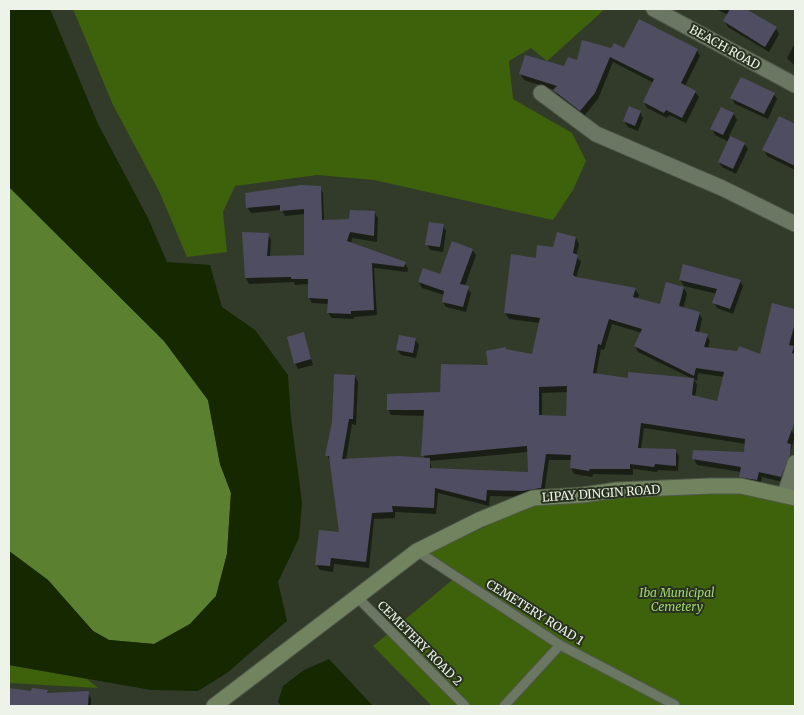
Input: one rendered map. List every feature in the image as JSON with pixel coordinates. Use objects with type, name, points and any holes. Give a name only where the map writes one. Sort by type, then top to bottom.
[{"type":"street","name":"BEACH ROAD","points":[[654,9],[795,85]]},
{"type":"street","points":[[541,93],[596,134],[722,188],[795,224]]},
{"type":"street","points":[[790,496],[795,463]]},
{"type":"street","name":"LIPAY DINGIN ROAD","points":[[214,706],[417,551],[480,520],[533,498],[617,490],[711,486],[741,486],[790,496]]},
{"type":"lane","name":"CEMETERY ROAD 1","points":[[417,551],[560,645],[662,702],[675,705]]},
{"type":"lane","name":"CEMETERY ROAD 2","points":[[357,597],[465,706]]},
{"type":"lane","points":[[504,706],[560,645]]},
{"type":"green space","points":[[73,9],[605,9],[547,61],[531,48],[509,61],[513,99],[572,133],[586,161],[573,190],[553,220],[374,180],[317,175],[235,186],[223,212],[227,252],[187,257],[159,191],[113,105]]},
{"type":"green space","points":[[9,187],[164,341],[208,400],[220,464],[231,493],[227,554],[216,596],[190,624],[154,644],[109,640],[93,631],[48,580],[9,551]]},
{"type":"green space","name":"Iba Municipal Cemetery","points":[[742,490],[795,502],[795,706],[432,706],[373,646],[457,576],[425,554],[539,502],[621,494]]},
{"type":"green space","points":[[9,665],[87,679],[98,688],[9,683]]},
{"type":"shaded area","points":[[9,9],[50,9],[98,124],[148,218],[167,262],[210,265],[222,307],[255,330],[288,375],[291,419],[302,502],[299,538],[278,582],[287,621],[227,673],[198,691],[151,690],[9,665],[9,551],[48,580],[93,631],[109,640],[154,644],[190,624],[216,596],[227,554],[231,493],[220,464],[208,400],[164,341],[9,187]]},
{"type":"shaded area","points":[[329,659],[373,706],[281,706],[278,702],[283,686],[304,670]]},
{"type":"building","points":[[730,9],[746,9],[777,27],[765,47],[723,21]]},
{"type":"building","points":[[639,19],[698,49],[681,83],[696,91],[682,118],[666,110],[664,113],[643,102],[654,79],[610,57],[595,93],[580,111],[553,90],[557,86],[519,74],[525,55],[564,66],[568,57],[577,60],[582,40],[611,48],[614,43],[624,48]]},
{"type":"building","points":[[741,77],[775,93],[764,114],[730,98]]},
{"type":"building","points":[[629,106],[641,111],[635,126],[623,121]]},
{"type":"building","points":[[721,107],[734,113],[723,135],[710,129]]},
{"type":"building","points":[[779,116],[795,124],[795,166],[762,150]]},
{"type":"building","points":[[730,136],[745,143],[733,169],[718,162]]},
{"type":"building","points":[[301,185],[321,186],[322,220],[349,219],[350,210],[375,211],[374,236],[350,232],[347,241],[406,262],[404,267],[372,263],[374,310],[351,311],[351,314],[327,313],[328,299],[308,298],[308,279],[291,279],[291,277],[245,278],[242,232],[269,233],[267,256],[304,255],[304,209],[280,211],[280,205],[246,208],[245,193]]},
{"type":"building","points":[[429,222],[444,224],[440,247],[425,245]]},
{"type":"building","points":[[557,232],[576,237],[573,253],[578,255],[573,275],[636,288],[633,297],[660,304],[666,282],[684,287],[679,306],[700,312],[695,331],[708,334],[704,347],[737,351],[739,346],[760,354],[772,303],[795,309],[795,323],[789,345],[794,346],[792,353],[795,354],[795,421],[787,443],[791,444],[790,455],[781,477],[759,472],[757,480],[739,477],[741,467],[692,459],[693,450],[744,452],[745,439],[641,423],[638,448],[676,449],[676,466],[655,464],[654,467],[630,464],[630,469],[590,469],[589,471],[570,468],[571,455],[546,454],[541,488],[522,491],[487,490],[486,501],[435,488],[434,508],[392,506],[393,512],[372,513],[366,562],[331,558],[330,566],[315,565],[319,530],[339,532],[329,456],[325,456],[332,422],[334,374],[355,375],[353,419],[349,419],[342,459],[398,456],[430,458],[430,468],[528,472],[527,446],[421,456],[424,410],[387,410],[387,394],[440,392],[441,364],[488,365],[486,351],[506,347],[506,349],[532,354],[540,318],[504,313],[511,254],[536,258],[537,245],[553,247]],"holes":[[[609,319],[642,329],[634,346],[694,376],[696,368],[724,372],[717,401],[692,395],[694,378],[628,372],[628,378],[593,373],[598,344],[601,345]],[[567,386],[566,416],[539,415],[539,387]]]},
{"type":"building","points":[[452,241],[473,249],[460,284],[469,286],[463,307],[442,302],[444,291],[418,282],[423,268],[440,274]]},
{"type":"building","points":[[683,264],[741,280],[730,309],[712,303],[717,289],[679,280]]},
{"type":"building","points":[[304,332],[311,359],[294,364],[287,337]]},
{"type":"building","points":[[399,335],[416,338],[413,353],[396,350]]},
{"type":"building","points":[[9,688],[31,691],[32,688],[48,690],[47,693],[89,691],[88,706],[9,706]]}]
